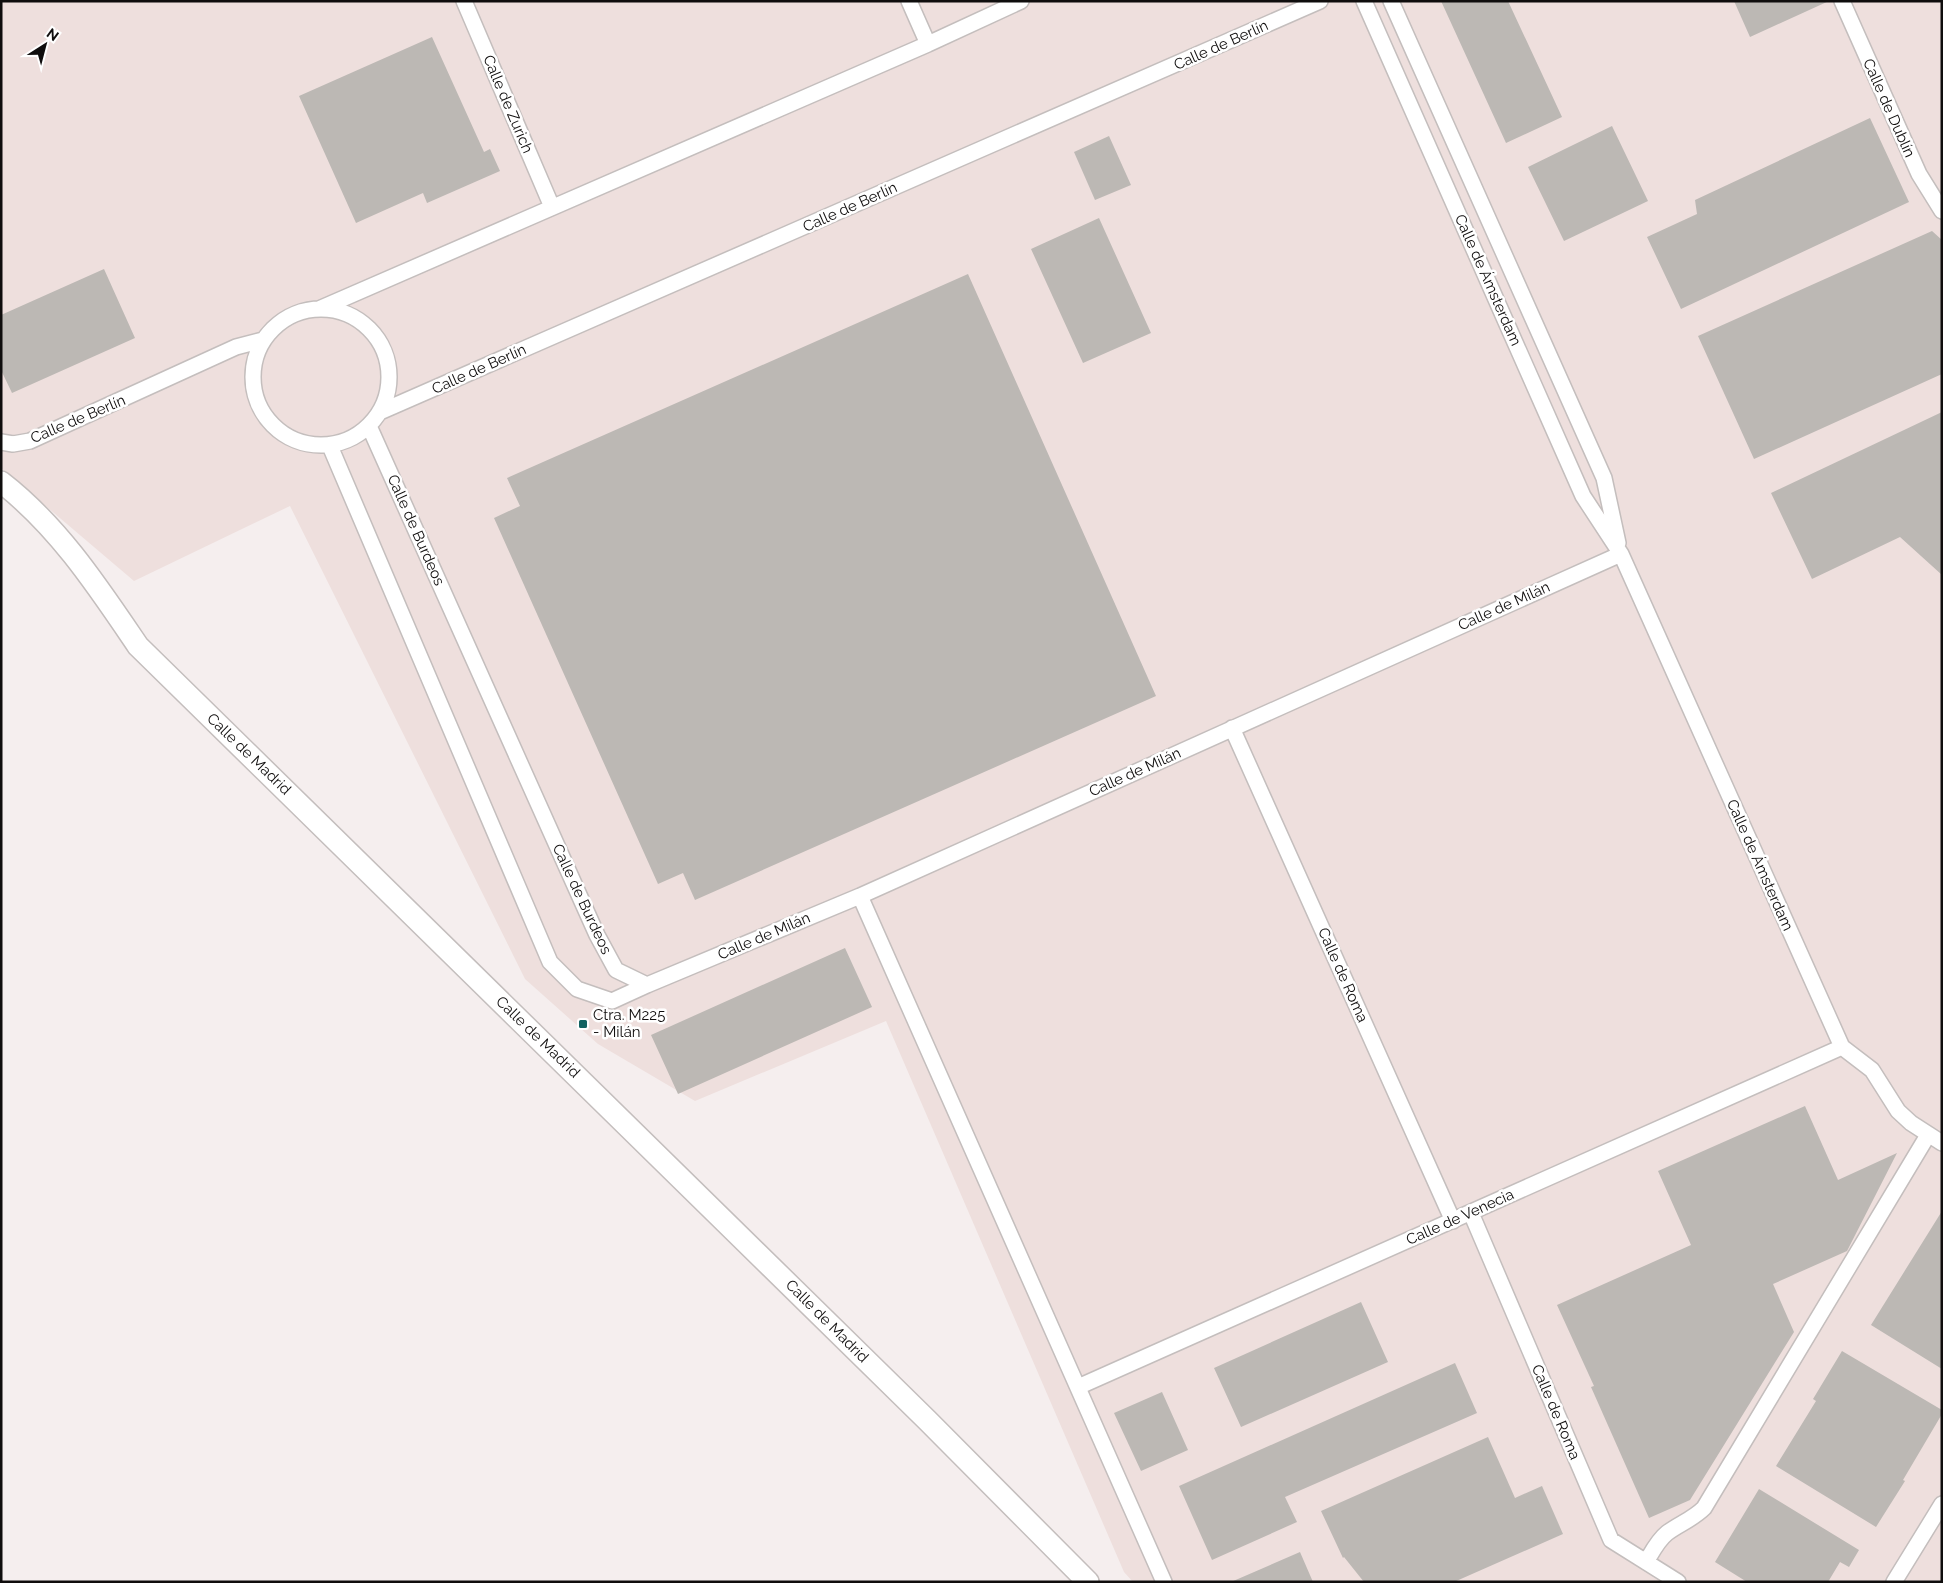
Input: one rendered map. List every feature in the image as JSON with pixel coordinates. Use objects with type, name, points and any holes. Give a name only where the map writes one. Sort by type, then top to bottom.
[{"type":"street","name":"Calle de Zurich","points":[[464,1],[552,207]]},
{"type":"street","points":[[909,1],[928,44]]},
{"type":"street","points":[[319,309],[339,311],[358,320],[374,334],[384,352],[389,372],[388,393],[380,412],[369,426],[351,440],[330,446],[307,445],[286,437],[269,423],[257,404],[252,382],[254,361],[263,340],[278,324],[297,313],[319,309],[928,44],[1021,1]]},
{"type":"street","name":"Calle de Berlín","points":[[380,412],[1320,1]]},
{"type":"street","name":"Calle de Ámsterdam","points":[[1364,1],[1583,496],[1621,554],[1842,1047],[1872,1070],[1898,1111],[1911,1123],[1942,1143]]},
{"type":"street","name":"Calle de Ámsterdam","points":[[1391,1],[1604,478],[1621,554]]},
{"type":"street","name":"Calle de Dublín","points":[[1842,1],[1919,174],[1942,211]]},
{"type":"street","name":"Calle de Berlín","points":[[1,442],[13,444],[30,441],[236,348],[263,340]]},
{"type":"street","name":"Calle de Burdeos","points":[[369,426],[597,935],[616,970],[647,985]]},
{"type":"street","points":[[330,446],[550,962],[578,989],[612,1001],[647,985]]},
{"type":"street","name":"Calle de Madrid","points":[[1,482],[41,516],[90,576],[138,646],[878,1371],[1088,1582]]},
{"type":"street","name":"Calle de Milán","points":[[647,985],[860,896],[1621,554]]},
{"type":"street","name":"Calle de Roma","points":[[1232,728],[1453,1221]]},
{"type":"street","points":[[860,896],[1164,1582]]},
{"type":"street","name":"Calle de Venecia","points":[[1078,1387],[1842,1047]]},
{"type":"street","points":[[1646,1562],[1660,1539],[1666,1533],[1696,1516],[1704,1508],[1928,1135]]},
{"type":"street","name":"Calle de Roma","points":[[1471,1213],[1611,1540],[1678,1582]]},
{"type":"street","points":[[1894,1582],[1942,1504]]},
{"type":"shaded area","points":[[1,1],[1942,1],[1942,1582],[1133,1582],[1124,1572],[886,1021],[695,1101],[598,1044],[525,979],[290,506],[134,581],[1,468]]},
{"type":"building","points":[[1441,1],[1508,1],[1562,117],[1506,143]]},
{"type":"building","points":[[1734,1],[1829,1],[1750,37]]},
{"type":"building","points":[[432,37],[484,152],[490,149],[500,171],[427,203],[423,193],[356,223],[299,96]]},
{"type":"building","points":[[1870,118],[1909,202],[1681,309],[1647,237],[1697,214],[1695,200]]},
{"type":"building","points":[[1612,126],[1648,201],[1564,241],[1528,167]]},
{"type":"building","points":[[1109,136],[1131,185],[1095,200],[1074,152]]},
{"type":"building","points":[[1099,218],[1151,333],[1083,363],[1031,249]]},
{"type":"building","points":[[1932,231],[1942,240],[1942,374],[1754,459],[1698,336]]},
{"type":"building","points":[[104,269],[135,338],[12,393],[1,370],[1,315]]},
{"type":"building","points":[[968,274],[1156,696],[695,900],[683,873],[658,884],[494,518],[520,506],[507,478]]},
{"type":"building","points":[[1942,412],[1942,575],[1900,537],[1812,579],[1771,493]]},
{"type":"building","points":[[845,948],[872,1007],[678,1094],[651,1035]]},
{"type":"building","points":[[1805,1106],[1838,1180],[1897,1153],[1847,1251],[1773,1284],[1794,1332],[1690,1500],[1649,1518],[1591,1387],[1594,1386],[1557,1305],[1691,1245],[1658,1171]]},
{"type":"building","points":[[1942,1211],[1942,1369],[1871,1325]]},
{"type":"building","points":[[1361,1302],[1388,1362],[1241,1427],[1214,1368]]},
{"type":"building","points":[[1842,1351],[1942,1410],[1942,1414],[1903,1480],[1905,1481],[1876,1527],[1776,1466],[1816,1401],[1813,1399]]},
{"type":"building","points":[[1455,1363],[1477,1413],[1285,1497],[1297,1522],[1212,1560],[1179,1486]]},
{"type":"building","points":[[1162,1392],[1188,1450],[1141,1471],[1114,1413]]},
{"type":"building","points":[[1488,1437],[1515,1498],[1542,1486],[1563,1534],[1454,1582],[1364,1582],[1343,1558],[1321,1511]]},
{"type":"building","points":[[1759,1489],[1859,1550],[1849,1567],[1840,1562],[1828,1582],[1747,1582],[1715,1562]]},
{"type":"building","points":[[1300,1552],[1313,1582],[1231,1582]]},
{"type":"place","name":"Ctra. M225 - Milán","points":[[583,1024]]}]
